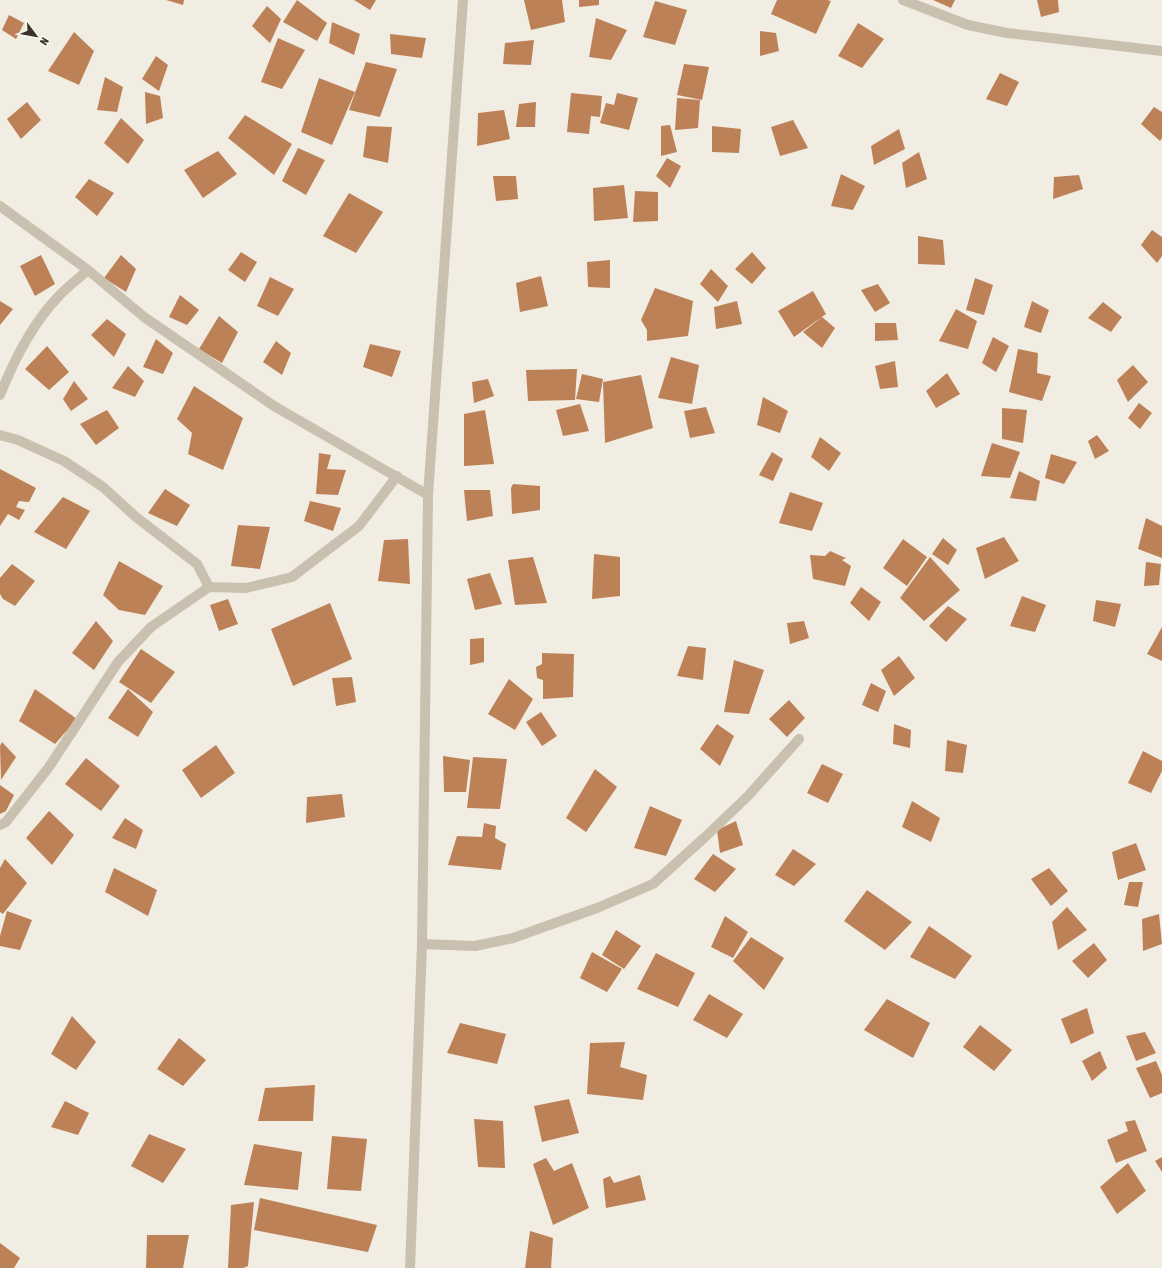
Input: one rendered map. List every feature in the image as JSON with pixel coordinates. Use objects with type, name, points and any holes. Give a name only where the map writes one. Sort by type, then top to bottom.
[{"type":"street","points":[[410,1268],[422,944],[428,495],[463,0]]},
{"type":"street","points":[[903,0],[968,25],[1008,33],[1162,51]]},
{"type":"street","points":[[0,206],[88,270],[144,317],[274,406],[428,495]]},
{"type":"street","points":[[0,395],[11,368],[27,338],[58,297],[88,270]]},
{"type":"street","points":[[0,436],[18,440],[64,460],[103,486],[136,517],[197,564],[209,587]]},
{"type":"street","points":[[0,825],[6,822],[49,767],[118,662],[151,627],[209,587],[246,588],[292,577],[359,526],[397,476]]},
{"type":"street","points":[[422,944],[475,946],[513,938],[597,908],[653,884],[743,801],[799,739]]},
{"type":"building","points":[[166,0],[184,0],[183,5]]},
{"type":"building","points":[[297,0],[327,23],[317,41],[283,22]]},
{"type":"building","points":[[354,0],[376,0],[370,10]]},
{"type":"building","points":[[524,0],[562,0],[565,22],[531,30]]},
{"type":"building","points":[[579,0],[599,0],[599,5],[579,7]]},
{"type":"building","points":[[777,0],[831,1],[816,34],[771,14]]},
{"type":"building","points":[[933,0],[955,0],[951,8]]},
{"type":"building","points":[[1037,0],[1058,0],[1059,12],[1041,17]]},
{"type":"building","points":[[655,1],[687,10],[675,45],[643,37]]},
{"type":"building","points":[[267,6],[281,19],[270,43],[252,26]]},
{"type":"building","points":[[9,15],[24,23],[16,39],[2,30]]},
{"type":"building","points":[[596,18],[627,30],[611,60],[589,57]]},
{"type":"building","points":[[332,22],[360,34],[354,55],[329,43]]},
{"type":"building","points":[[858,23],[884,39],[862,68],[838,56]]},
{"type":"building","points":[[760,31],[776,33],[779,51],[760,56]]},
{"type":"building","points":[[74,32],[94,51],[79,85],[48,71]]},
{"type":"building","points":[[390,34],[426,38],[422,58],[391,54]]},
{"type":"building","points":[[278,38],[305,50],[282,89],[261,82]]},
{"type":"building","points":[[534,40],[531,65],[503,64],[505,43]]},
{"type":"building","points":[[156,56],[168,65],[159,91],[142,79]]},
{"type":"building","points":[[366,62],[397,69],[380,117],[349,110]]},
{"type":"building","points":[[684,64],[709,67],[702,100],[677,95]]},
{"type":"building","points":[[1000,73],[1019,82],[1007,106],[986,99]]},
{"type":"building","points":[[105,77],[123,87],[117,112],[97,110]]},
{"type":"building","points":[[319,78],[355,92],[332,145],[301,132]]},
{"type":"building","points":[[145,92],[160,96],[163,118],[146,124]]},
{"type":"building","points":[[571,93],[602,96],[600,117],[591,116],[589,134],[567,132]]},
{"type":"building","points":[[617,93],[638,98],[629,130],[600,123],[606,103],[614,105]]},
{"type":"building","points":[[677,98],[700,100],[698,128],[675,130]]},
{"type":"building","points":[[27,102],[41,120],[21,139],[7,119]]},
{"type":"building","points":[[536,102],[535,127],[516,127],[519,104]]},
{"type":"building","points":[[1154,107],[1162,112],[1162,138],[1160,141],[1141,124]]},
{"type":"building","points":[[504,110],[510,139],[477,146],[478,113]]},
{"type":"building","points":[[245,115],[292,144],[274,175],[228,138]]},
{"type":"building","points":[[121,118],[144,140],[128,164],[104,143]]},
{"type":"building","points":[[793,120],[808,148],[780,156],[771,127]]},
{"type":"building","points":[[670,125],[677,152],[661,156],[661,126]]},
{"type":"building","points":[[367,126],[392,127],[388,163],[363,157]]},
{"type":"building","points":[[712,126],[741,129],[739,153],[712,152]]},
{"type":"building","points":[[899,129],[905,149],[874,165],[871,146]]},
{"type":"building","points":[[298,148],[325,160],[306,195],[282,181]]},
{"type":"building","points":[[218,151],[237,174],[203,198],[184,170]]},
{"type":"building","points":[[919,152],[927,179],[906,188],[902,163]]},
{"type":"building","points":[[667,158],[681,166],[670,188],[656,176]]},
{"type":"building","points":[[841,174],[865,186],[853,210],[831,206]]},
{"type":"building","points":[[1079,175],[1083,189],[1053,199],[1054,177]]},
{"type":"building","points":[[493,176],[516,176],[518,199],[496,201]]},
{"type":"building","points":[[89,179],[114,193],[97,216],[75,197]]},
{"type":"building","points":[[624,185],[628,218],[594,221],[593,188]]},
{"type":"building","points":[[635,191],[658,192],[658,221],[633,222]]},
{"type":"building","points":[[349,193],[383,212],[356,253],[323,236]]},
{"type":"building","points":[[1152,230],[1162,237],[1162,256],[1157,263],[1141,245]]},
{"type":"building","points":[[918,236],[943,240],[945,265],[918,264]]},
{"type":"building","points":[[241,252],[257,262],[245,282],[228,270]]},
{"type":"building","points":[[752,252],[766,268],[752,284],[735,269]]},
{"type":"building","points":[[41,255],[55,284],[35,296],[20,266]]},
{"type":"building","points":[[121,255],[136,269],[126,292],[104,278]]},
{"type":"building","points":[[610,260],[610,288],[588,287],[587,262]]},
{"type":"building","points":[[711,269],[728,286],[718,302],[700,284]]},
{"type":"building","points":[[541,276],[548,306],[520,312],[516,283]]},
{"type":"building","points":[[270,277],[294,289],[278,316],[257,306]]},
{"type":"building","points":[[975,278],[993,285],[984,315],[966,310]]},
{"type":"building","points":[[878,284],[890,303],[875,312],[861,290]]},
{"type":"building","points":[[655,288],[693,301],[688,336],[647,341],[647,330],[641,320]]},
{"type":"building","points":[[813,291],[826,314],[794,337],[778,311]]},
{"type":"building","points":[[180,295],[199,310],[187,325],[169,317]]},
{"type":"building","points":[[0,301],[13,309],[0,325]]},
{"type":"building","points":[[737,301],[742,324],[716,329],[714,307]]},
{"type":"building","points":[[1032,301],[1049,310],[1041,333],[1024,327]]},
{"type":"building","points":[[1103,302],[1122,317],[1111,332],[1088,318]]},
{"type":"building","points":[[956,309],[977,321],[968,349],[939,341]]},
{"type":"building","points":[[219,316],[238,332],[222,363],[199,349]]},
{"type":"building","points":[[822,317],[835,328],[822,348],[803,332]]},
{"type":"building","points":[[107,319],[126,334],[114,357],[91,335]]},
{"type":"building","points":[[875,323],[896,323],[898,340],[875,341]]},
{"type":"building","points":[[993,337],[1009,346],[996,372],[982,363]]},
{"type":"building","points":[[156,339],[173,353],[163,374],[143,367]]},
{"type":"building","points":[[276,341],[291,353],[282,375],[263,362]]},
{"type":"building","points":[[370,344],[401,351],[392,377],[363,367]]},
{"type":"building","points":[[47,346],[69,372],[49,390],[25,369]]},
{"type":"building","points":[[1018,349],[1038,353],[1037,373],[1051,376],[1042,401],[1009,392]]},
{"type":"building","points":[[671,357],[699,365],[692,404],[658,398]]},
{"type":"building","points":[[895,361],[898,387],[880,389],[875,366]]},
{"type":"building","points":[[1133,365],[1148,382],[1128,402],[1117,380]]},
{"type":"building","points":[[128,366],[144,381],[135,397],[112,388]]},
{"type":"building","points":[[577,369],[575,400],[528,401],[526,370]]},
{"type":"building","points":[[947,373],[960,394],[936,408],[926,391]]},
{"type":"building","points":[[582,374],[603,379],[599,402],[576,399]]},
{"type":"building","points":[[641,375],[653,428],[605,443],[603,382]]},
{"type":"building","points":[[488,379],[494,396],[474,403],[472,382]]},
{"type":"building","points":[[74,381],[88,399],[71,411],[63,399]]},
{"type":"building","points":[[194,386],[243,418],[223,470],[188,454],[192,433],[177,419]]},
{"type":"building","points":[[763,397],[788,411],[780,433],[757,425]]},
{"type":"building","points":[[1139,403],[1152,413],[1140,429],[1128,418]]},
{"type":"building","points":[[580,404],[589,431],[563,436],[556,410]]},
{"type":"building","points":[[706,407],[715,433],[690,438],[684,411]]},
{"type":"building","points":[[1002,408],[1027,410],[1023,443],[1002,439]]},
{"type":"building","points":[[107,410],[119,428],[96,445],[80,424]]},
{"type":"building","points":[[485,410],[494,464],[464,466],[464,414]]},
{"type":"building","points":[[1097,435],[1109,451],[1095,459],[1088,441]]},
{"type":"building","points":[[820,437],[841,453],[829,471],[811,457]]},
{"type":"building","points":[[992,443],[1020,452],[1010,478],[981,476]]},
{"type":"building","points":[[772,452],[783,459],[773,481],[759,475]]},
{"type":"building","points":[[319,453],[331,455],[327,469],[346,470],[338,495],[316,494]]},
{"type":"building","points":[[1051,454],[1077,462],[1064,484],[1045,478]]},
{"type":"building","points":[[0,469],[36,488],[29,502],[19,501],[16,507],[25,510],[19,520],[8,514],[0,526]]},
{"type":"building","points":[[1019,471],[1040,481],[1036,501],[1010,498]]},
{"type":"building","points":[[513,484],[540,486],[540,510],[512,514],[511,488]]},
{"type":"building","points":[[165,489],[190,505],[177,526],[148,513]]},
{"type":"building","points":[[464,490],[490,490],[493,516],[467,521]]},
{"type":"building","points":[[790,492],[823,503],[812,531],[779,523]]},
{"type":"building","points":[[63,497],[90,511],[66,549],[34,532]]},
{"type":"building","points":[[310,501],[341,508],[333,531],[304,521]]},
{"type":"building","points":[[1146,518],[1162,526],[1162,558],[1138,549]]},
{"type":"building","points":[[238,525],[270,527],[260,569],[231,566]]},
{"type":"building","points":[[1004,537],[1019,561],[985,579],[976,548]]},
{"type":"building","points":[[943,538],[957,550],[948,565],[932,554]]},
{"type":"building","points":[[408,539],[410,584],[378,581],[384,540]]},
{"type":"building","points":[[903,539],[927,557],[907,586],[883,568]]},
{"type":"building","points":[[830,551],[846,558],[842,560],[851,566],[845,586],[813,579],[810,555],[825,556]]},
{"type":"building","points":[[594,554],[620,557],[620,596],[592,599]]},
{"type":"building","points":[[533,557],[547,603],[515,605],[508,560]]},
{"type":"building","points":[[930,557],[960,590],[924,621],[900,598]]},
{"type":"building","points":[[119,561],[163,586],[145,615],[119,610],[103,595]]},
{"type":"building","points":[[1146,562],[1161,564],[1159,585],[1144,586]]},
{"type":"building","points":[[12,564],[35,581],[15,606],[3,599],[0,594],[0,578]]},
{"type":"building","points":[[490,573],[502,604],[475,610],[467,579]]},
{"type":"building","points":[[861,587],[881,602],[869,621],[850,603]]},
{"type":"building","points":[[1022,596],[1046,605],[1035,632],[1010,626]]},
{"type":"building","points":[[228,599],[238,624],[219,631],[210,605]]},
{"type":"building","points":[[1096,600],[1121,604],[1115,627],[1093,621]]},
{"type":"building","points":[[330,603],[352,659],[293,686],[271,629]]},
{"type":"building","points":[[948,606],[967,619],[946,642],[929,626]]},
{"type":"building","points":[[96,621],[113,641],[94,670],[72,653]]},
{"type":"building","points":[[804,621],[809,638],[790,644],[787,623]]},
{"type":"building","points":[[1162,627],[1162,661],[1147,654]]},
{"type":"building","points":[[484,638],[484,662],[470,665],[470,639]]},
{"type":"building","points":[[688,646],[706,648],[703,680],[677,676]]},
{"type":"building","points":[[141,649],[175,672],[151,703],[119,682]]},
{"type":"building","points":[[542,653],[574,654],[573,697],[543,699],[543,680],[537,678],[536,667],[542,664]]},
{"type":"building","points":[[899,656],[915,678],[894,696],[881,670]]},
{"type":"building","points":[[734,660],[764,670],[749,714],[724,712]]},
{"type":"building","points":[[352,677],[356,702],[336,706],[332,678]]},
{"type":"building","points":[[509,679],[533,699],[515,730],[488,714]]},
{"type":"building","points":[[871,683],[886,691],[878,712],[862,705]]},
{"type":"building","points":[[35,689],[77,719],[55,744],[19,721]]},
{"type":"building","points":[[128,689],[153,712],[138,737],[108,718]]},
{"type":"building","points":[[789,700],[805,718],[787,737],[769,719]]},
{"type":"building","points":[[541,712],[557,736],[542,746],[526,722]]},
{"type":"building","points":[[717,724],[734,736],[720,766],[700,749]]},
{"type":"building","points":[[894,724],[911,730],[910,748],[893,744]]},
{"type":"building","points":[[947,740],[967,745],[963,773],[945,771]]},
{"type":"building","points":[[2,742],[16,757],[1,780],[0,746]]},
{"type":"building","points":[[216,745],[235,773],[201,798],[182,770]]},
{"type":"building","points":[[1143,751],[1162,761],[1162,771],[1151,793],[1128,783]]},
{"type":"building","points":[[443,756],[470,760],[466,792],[444,792]]},
{"type":"building","points":[[473,757],[507,759],[500,809],[467,808]]},
{"type":"building","points":[[86,758],[120,786],[101,811],[65,784]]},
{"type":"building","points":[[822,764],[843,774],[828,803],[807,793]]},
{"type":"building","points":[[595,769],[617,787],[586,832],[566,818]]},
{"type":"building","points":[[0,785],[14,795],[6,811],[0,814]]},
{"type":"building","points":[[342,794],[345,817],[306,823],[307,797]]},
{"type":"building","points":[[912,801],[940,818],[931,842],[902,827]]},
{"type":"building","points":[[650,806],[682,820],[666,856],[634,848]]},
{"type":"building","points":[[49,811],[74,835],[52,865],[26,838]]},
{"type":"building","points":[[125,818],[143,830],[136,849],[112,838]]},
{"type":"building","points":[[736,821],[743,845],[720,853],[717,830]]},
{"type":"building","points":[[484,823],[496,826],[495,838],[506,844],[501,870],[448,865],[457,836],[482,837]]},
{"type":"building","points":[[1136,843],[1146,870],[1118,880],[1112,852]]},
{"type":"building","points":[[793,849],[816,864],[794,886],[775,875]]},
{"type":"building","points":[[713,854],[736,869],[715,892],[694,879]]},
{"type":"building","points":[[5,859],[27,883],[3,914],[0,912],[0,868]]},
{"type":"building","points":[[114,868],[157,890],[148,916],[105,892]]},
{"type":"building","points":[[1049,868],[1068,891],[1051,906],[1031,879]]},
{"type":"building","points":[[1129,882],[1143,882],[1138,907],[1124,905]]},
{"type":"building","points":[[867,890],[912,922],[885,950],[844,921]]},
{"type":"building","points":[[1067,907],[1087,930],[1058,950],[1052,922]]},
{"type":"building","points":[[7,911],[32,920],[20,950],[0,946],[0,936]]},
{"type":"building","points":[[1159,914],[1162,944],[1143,951],[1142,919]]},
{"type":"building","points":[[725,916],[748,932],[733,958],[711,947]]},
{"type":"building","points":[[929,926],[972,956],[955,979],[910,957]]},
{"type":"building","points":[[616,930],[641,946],[624,969],[602,955]]},
{"type":"building","points":[[751,937],[784,958],[764,990],[733,961]]},
{"type":"building","points":[[1094,943],[1107,960],[1088,978],[1072,961]]},
{"type":"building","points":[[592,952],[622,969],[607,992],[580,978]]},
{"type":"building","points":[[656,953],[695,973],[678,1007],[637,989]]},
{"type":"building","points":[[709,994],[743,1014],[727,1038],[693,1020]]},
{"type":"building","points":[[887,999],[930,1023],[913,1058],[864,1030]]},
{"type":"building","points":[[1087,1008],[1094,1033],[1071,1044],[1061,1019]]},
{"type":"building","points":[[72,1016],[96,1042],[76,1070],[51,1054]]},
{"type":"building","points":[[460,1023],[506,1034],[497,1064],[447,1053]]},
{"type":"building","points":[[980,1025],[1012,1050],[994,1071],[963,1047]]},
{"type":"building","points":[[1145,1032],[1156,1053],[1136,1061],[1126,1036]]},
{"type":"building","points":[[179,1038],[206,1060],[183,1086],[157,1069]]},
{"type":"building","points":[[625,1042],[620,1067],[647,1075],[643,1100],[587,1094],[590,1043]]},
{"type":"building","points":[[1100,1051],[1107,1068],[1092,1081],[1082,1061]]},
{"type":"building","points":[[1156,1061],[1162,1075],[1162,1093],[1150,1098],[1136,1068]]},
{"type":"building","points":[[315,1085],[313,1121],[258,1121],[265,1088]]},
{"type":"building","points":[[569,1099],[579,1133],[542,1142],[534,1106]]},
{"type":"building","points":[[65,1101],[89,1113],[78,1135],[51,1127]]},
{"type":"building","points":[[474,1119],[503,1121],[505,1168],[478,1167]]},
{"type":"building","points":[[1135,1120],[1147,1151],[1116,1163],[1107,1140],[1128,1131],[1125,1122]]},
{"type":"building","points":[[149,1134],[186,1149],[163,1183],[131,1166]]},
{"type":"building","points":[[332,1136],[367,1139],[361,1191],[327,1189]]},
{"type":"building","points":[[254,1144],[302,1152],[298,1190],[244,1185]]},
{"type":"building","points":[[1162,1157],[1162,1172],[1155,1161]]},
{"type":"building","points":[[546,1158],[554,1171],[572,1163],[589,1208],[553,1225],[533,1164]]},
{"type":"building","points":[[1128,1163],[1146,1191],[1117,1214],[1100,1187]]},
{"type":"building","points":[[640,1175],[646,1200],[606,1208],[603,1179],[610,1176],[614,1183]]},
{"type":"building","points":[[260,1198],[377,1225],[368,1252],[254,1230]]},
{"type":"building","points":[[254,1202],[248,1266],[243,1268],[228,1268],[231,1205]]},
{"type":"building","points":[[530,1231],[553,1238],[551,1268],[525,1268]]},
{"type":"building","points":[[147,1235],[189,1235],[183,1268],[146,1268]]},
{"type":"building","points":[[0,1243],[20,1258],[14,1268],[0,1268]]}]
